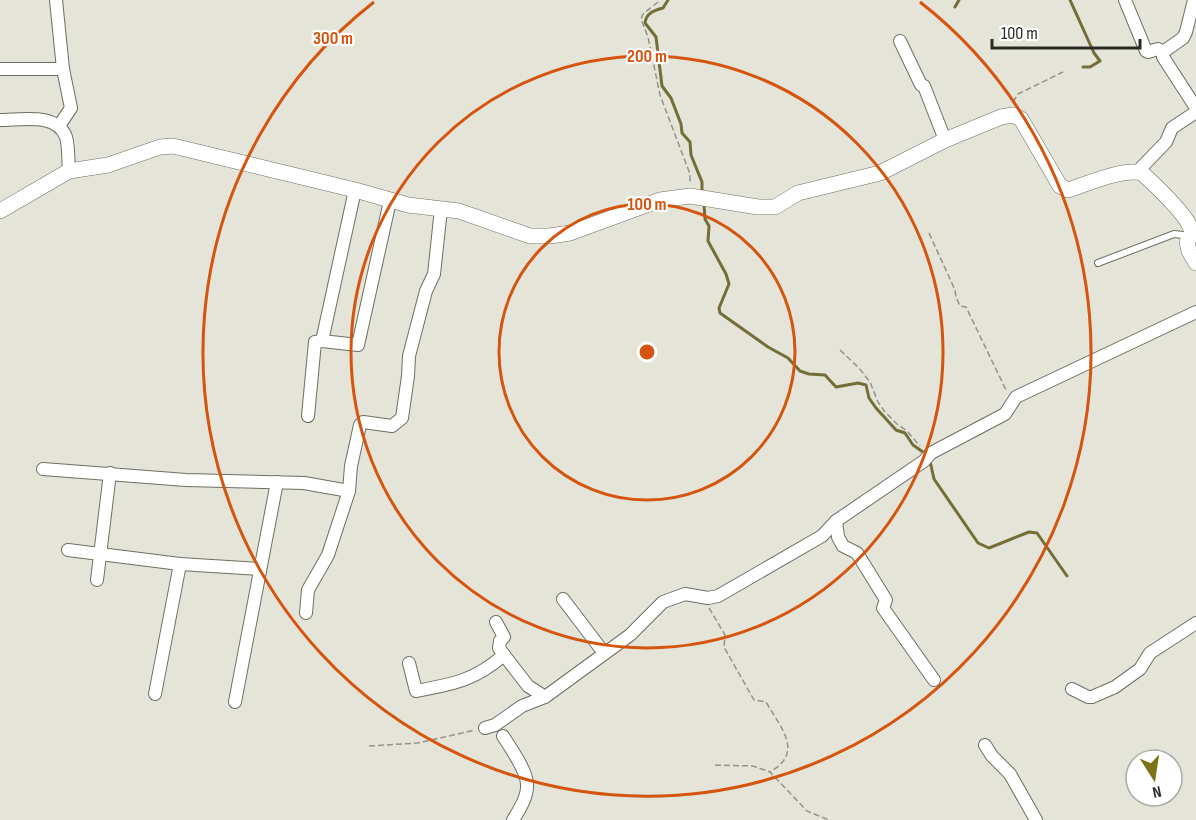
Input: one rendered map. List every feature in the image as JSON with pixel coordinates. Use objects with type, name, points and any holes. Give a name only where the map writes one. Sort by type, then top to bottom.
[{"type":"street","points":[[56,0],[63,69],[71,108],[60,126]]},
{"type":"street","points":[[1125,0],[1146,51],[1163,52]]},
{"type":"street","points":[[1163,52],[1182,38],[1186,32],[1194,0]]},
{"type":"street","points":[[900,41],[921,85],[924,86],[945,140]]},
{"type":"street","points":[[1138,171],[1166,142],[1172,128],[1196,110],[1163,57],[1163,52]]},
{"type":"street","points":[[0,69],[63,69]]},
{"type":"street","points":[[0,211],[69,171],[108,165],[160,147],[173,146],[355,190],[408,206],[459,211],[530,237],[550,236],[570,233],[660,200],[690,196],[758,207],[775,207],[798,194],[880,172],[945,140],[1001,117],[1013,115],[1022,119],[1060,186],[1068,190],[1117,175],[1142,172],[1165,195],[1190,227],[1194,235],[1187,242],[1196,263]]},
{"type":"street","points":[[0,120],[47,120],[60,126],[66,137],[69,171]]},
{"type":"street","points":[[322,341],[355,190]]},
{"type":"street","points":[[308,416],[315,342],[358,345],[390,201]]},
{"type":"street","points":[[306,613],[308,590],[328,555],[349,491],[351,466],[360,425],[363,422],[392,426],[402,418],[409,356],[426,291],[434,274],[441,209]]},
{"type":"street","points":[[485,728],[495,725],[522,706],[545,697],[630,635],[663,602],[685,594],[708,598],[718,596],[822,536],[836,521],[924,461],[931,453],[1005,414],[1016,397],[1196,312]]},
{"type":"street","points":[[43,469],[186,480],[304,483],[349,491]]},
{"type":"street","points":[[97,580],[110,473]]},
{"type":"street","points":[[235,702],[277,482]]},
{"type":"street","points":[[836,521],[838,537],[843,546],[857,553],[886,600],[883,608],[934,680]]},
{"type":"street","points":[[68,550],[180,564],[260,569]]},
{"type":"street","points":[[156,694],[180,564]]},
{"type":"street","points":[[563,599],[604,653]]},
{"type":"street","points":[[496,622],[504,637],[500,641],[499,648],[528,686],[545,697]]},
{"type":"street","points":[[1072,689],[1092,697],[1115,687],[1140,669],[1150,653],[1196,623]]},
{"type":"street","points":[[409,663],[416,691],[471,678],[488,669],[504,655]]},
{"type":"street","points":[[504,736],[528,785],[523,804],[513,820]]},
{"type":"street","points":[[985,745],[992,756],[1010,774],[1036,820]]},
{"type":"lane","points":[[1098,263],[1174,234],[1194,235]]},
{"type":"path","points":[[658,2],[643,14],[641,19],[648,38],[660,95],[690,174],[690,196]]},
{"type":"path","points":[[1001,117],[1018,94],[1063,72]]},
{"type":"path","points":[[929,233],[960,306],[966,307],[1013,404]]},
{"type":"path","points":[[840,350],[870,382],[885,412],[923,449],[931,453]]},
{"type":"path","points":[[718,596],[711,602],[709,609],[725,635],[723,647],[754,700],[766,702],[788,741],[789,751],[780,766],[770,772]]},
{"type":"path","points":[[369,746],[418,742],[485,728]]},
{"type":"path","points":[[715,765],[753,765],[770,772],[807,811],[829,820]]},
{"type":"waterway","points":[[668,0],[663,8],[649,14],[645,23],[656,37],[662,86],[671,98],[682,133],[690,142],[691,155],[702,182],[702,192]]},
{"type":"waterway","points":[[955,7],[959,0]]},
{"type":"waterway","points":[[1070,0],[1094,53],[1100,61],[1090,67],[1083,67]]},
{"type":"waterway","points":[[704,204],[705,219],[709,226],[708,241],[729,284],[719,308],[720,313],[768,347],[788,358],[800,371],[825,375],[836,387],[858,383],[866,385],[869,398],[876,408],[896,430],[905,433],[913,445],[923,452]]},
{"type":"waterway","points":[[930,461],[934,479],[978,543],[989,548],[1029,532],[1037,533],[1067,576]]}]
